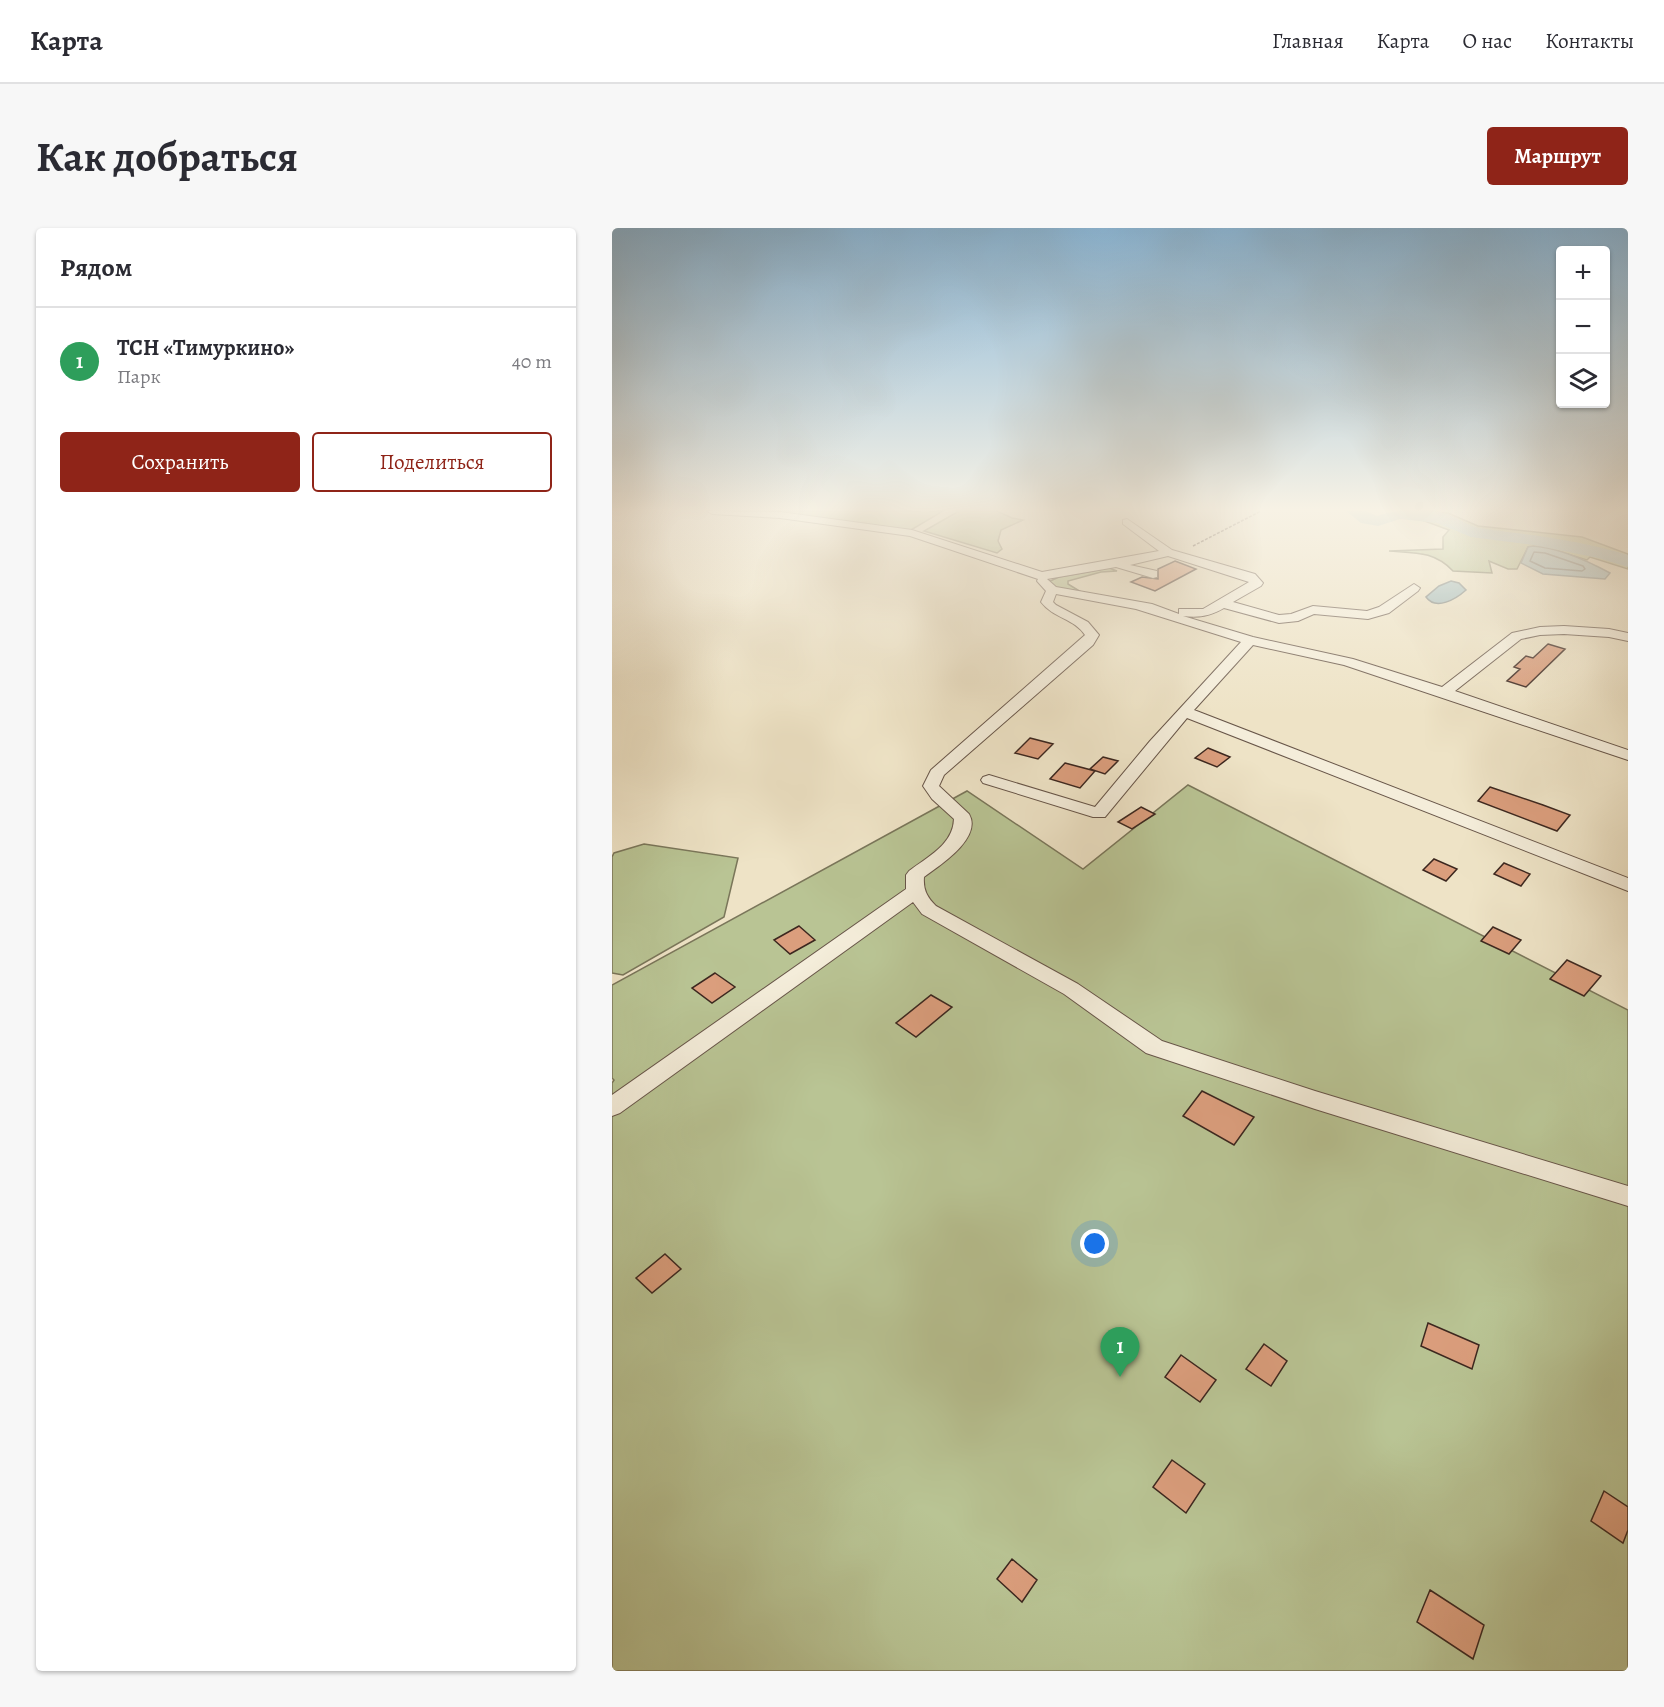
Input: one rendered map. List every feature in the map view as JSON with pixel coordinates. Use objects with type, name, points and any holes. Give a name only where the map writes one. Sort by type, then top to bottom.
[{"type":"street","points":[[1041,578],[1052,590],[1141,607],[1250,640],[1348,662],[1444,692],[1628,756]]},
{"type":"street","points":[[1141,607],[1166,608],[1200,615],[1213,610],[1257,583],[1251,578]]},
{"type":"street","points":[[1221,603],[1279,619],[1293,618],[1313,610],[1368,615],[1384,610],[1414,588]]},
{"type":"street","points":[[1052,590],[1047,602],[1051,610],[1084,624],[1092,635],[1088,642],[937,773],[931,786],[963,818],[964,830],[959,840],[915,875],[914,882],[918,899],[929,910],[1071,989],[1154,1047],[1628,1196]]},
{"type":"street","points":[[1444,692],[1517,636],[1540,631],[1564,630],[1601,632],[1628,637]]},
{"type":"street","points":[[989,780],[1099,813],[1155,744],[1250,640]]},
{"type":"street","points":[[1185,712],[1628,885]]},
{"type":"street","points":[[612,1107],[916,891]]},
{"type":"green space","points":[[1056,578],[1078,578],[1068,581],[1068,584],[1081,592],[1053,587],[1048,582]]},
{"type":"green space","points":[[1188,785],[1628,1010],[1628,1671],[612,1671],[612,1083],[614,1080],[612,1078],[612,985],[967,791],[1083,869]]},
{"type":"green space","points":[[644,844],[738,858],[724,917],[623,975],[612,973],[612,857],[614,853]]},
{"type":"water","points":[[1451,581],[1459,583],[1466,590],[1446,602],[1435,603],[1426,597],[1439,586]]},
{"type":"building","points":[[1139,578],[1179,578],[1155,591],[1131,582]]},
{"type":"building","points":[[1548,644],[1565,649],[1526,687],[1507,681],[1520,669],[1514,667],[1526,656],[1533,658]]},
{"type":"building","points":[[1030,738],[1053,744],[1038,759],[1015,753]]},
{"type":"building","points":[[1208,748],[1230,757],[1217,767],[1195,758]]},
{"type":"building","points":[[1103,757],[1118,761],[1105,774],[1090,769]]},
{"type":"building","points":[[1065,763],[1095,771],[1080,788],[1050,779]]},
{"type":"building","points":[[1490,787],[1570,815],[1557,831],[1478,801]]},
{"type":"building","points":[[1141,807],[1155,814],[1132,829],[1118,822]]},
{"type":"building","points":[[1434,859],[1457,869],[1446,881],[1423,870]]},
{"type":"building","points":[[1504,863],[1530,874],[1521,886],[1494,874]]},
{"type":"building","points":[[799,926],[815,940],[790,954],[774,940]]},
{"type":"building","points":[[1493,927],[1521,940],[1509,954],[1481,941]]},
{"type":"building","points":[[1567,960],[1601,976],[1584,996],[1550,979]]},
{"type":"building","points":[[715,973],[735,987],[712,1003],[692,988]]},
{"type":"building","points":[[931,995],[952,1007],[916,1037],[896,1023]]},
{"type":"building","points":[[1202,1091],[1254,1117],[1234,1145],[1183,1116]]},
{"type":"building","points":[[665,1254],[681,1269],[652,1293],[636,1278]]},
{"type":"building","points":[[1428,1323],[1479,1345],[1472,1369],[1421,1346]]},
{"type":"building","points":[[1264,1344],[1287,1361],[1271,1386],[1246,1369]]},
{"type":"building","points":[[1181,1355],[1216,1380],[1200,1402],[1165,1377]]},
{"type":"building","points":[[1172,1460],[1205,1484],[1186,1513],[1153,1487]]},
{"type":"building","points":[[1604,1491],[1628,1507],[1628,1530],[1623,1543],[1591,1521]]},
{"type":"building","points":[[1012,1559],[1037,1580],[1022,1602],[997,1579]]},
{"type":"building","points":[[1430,1590],[1484,1625],[1473,1659],[1417,1622]]},
{"type":"place","name":"ТСН «Тимуркино»","points":[[1120,1377]]}]
